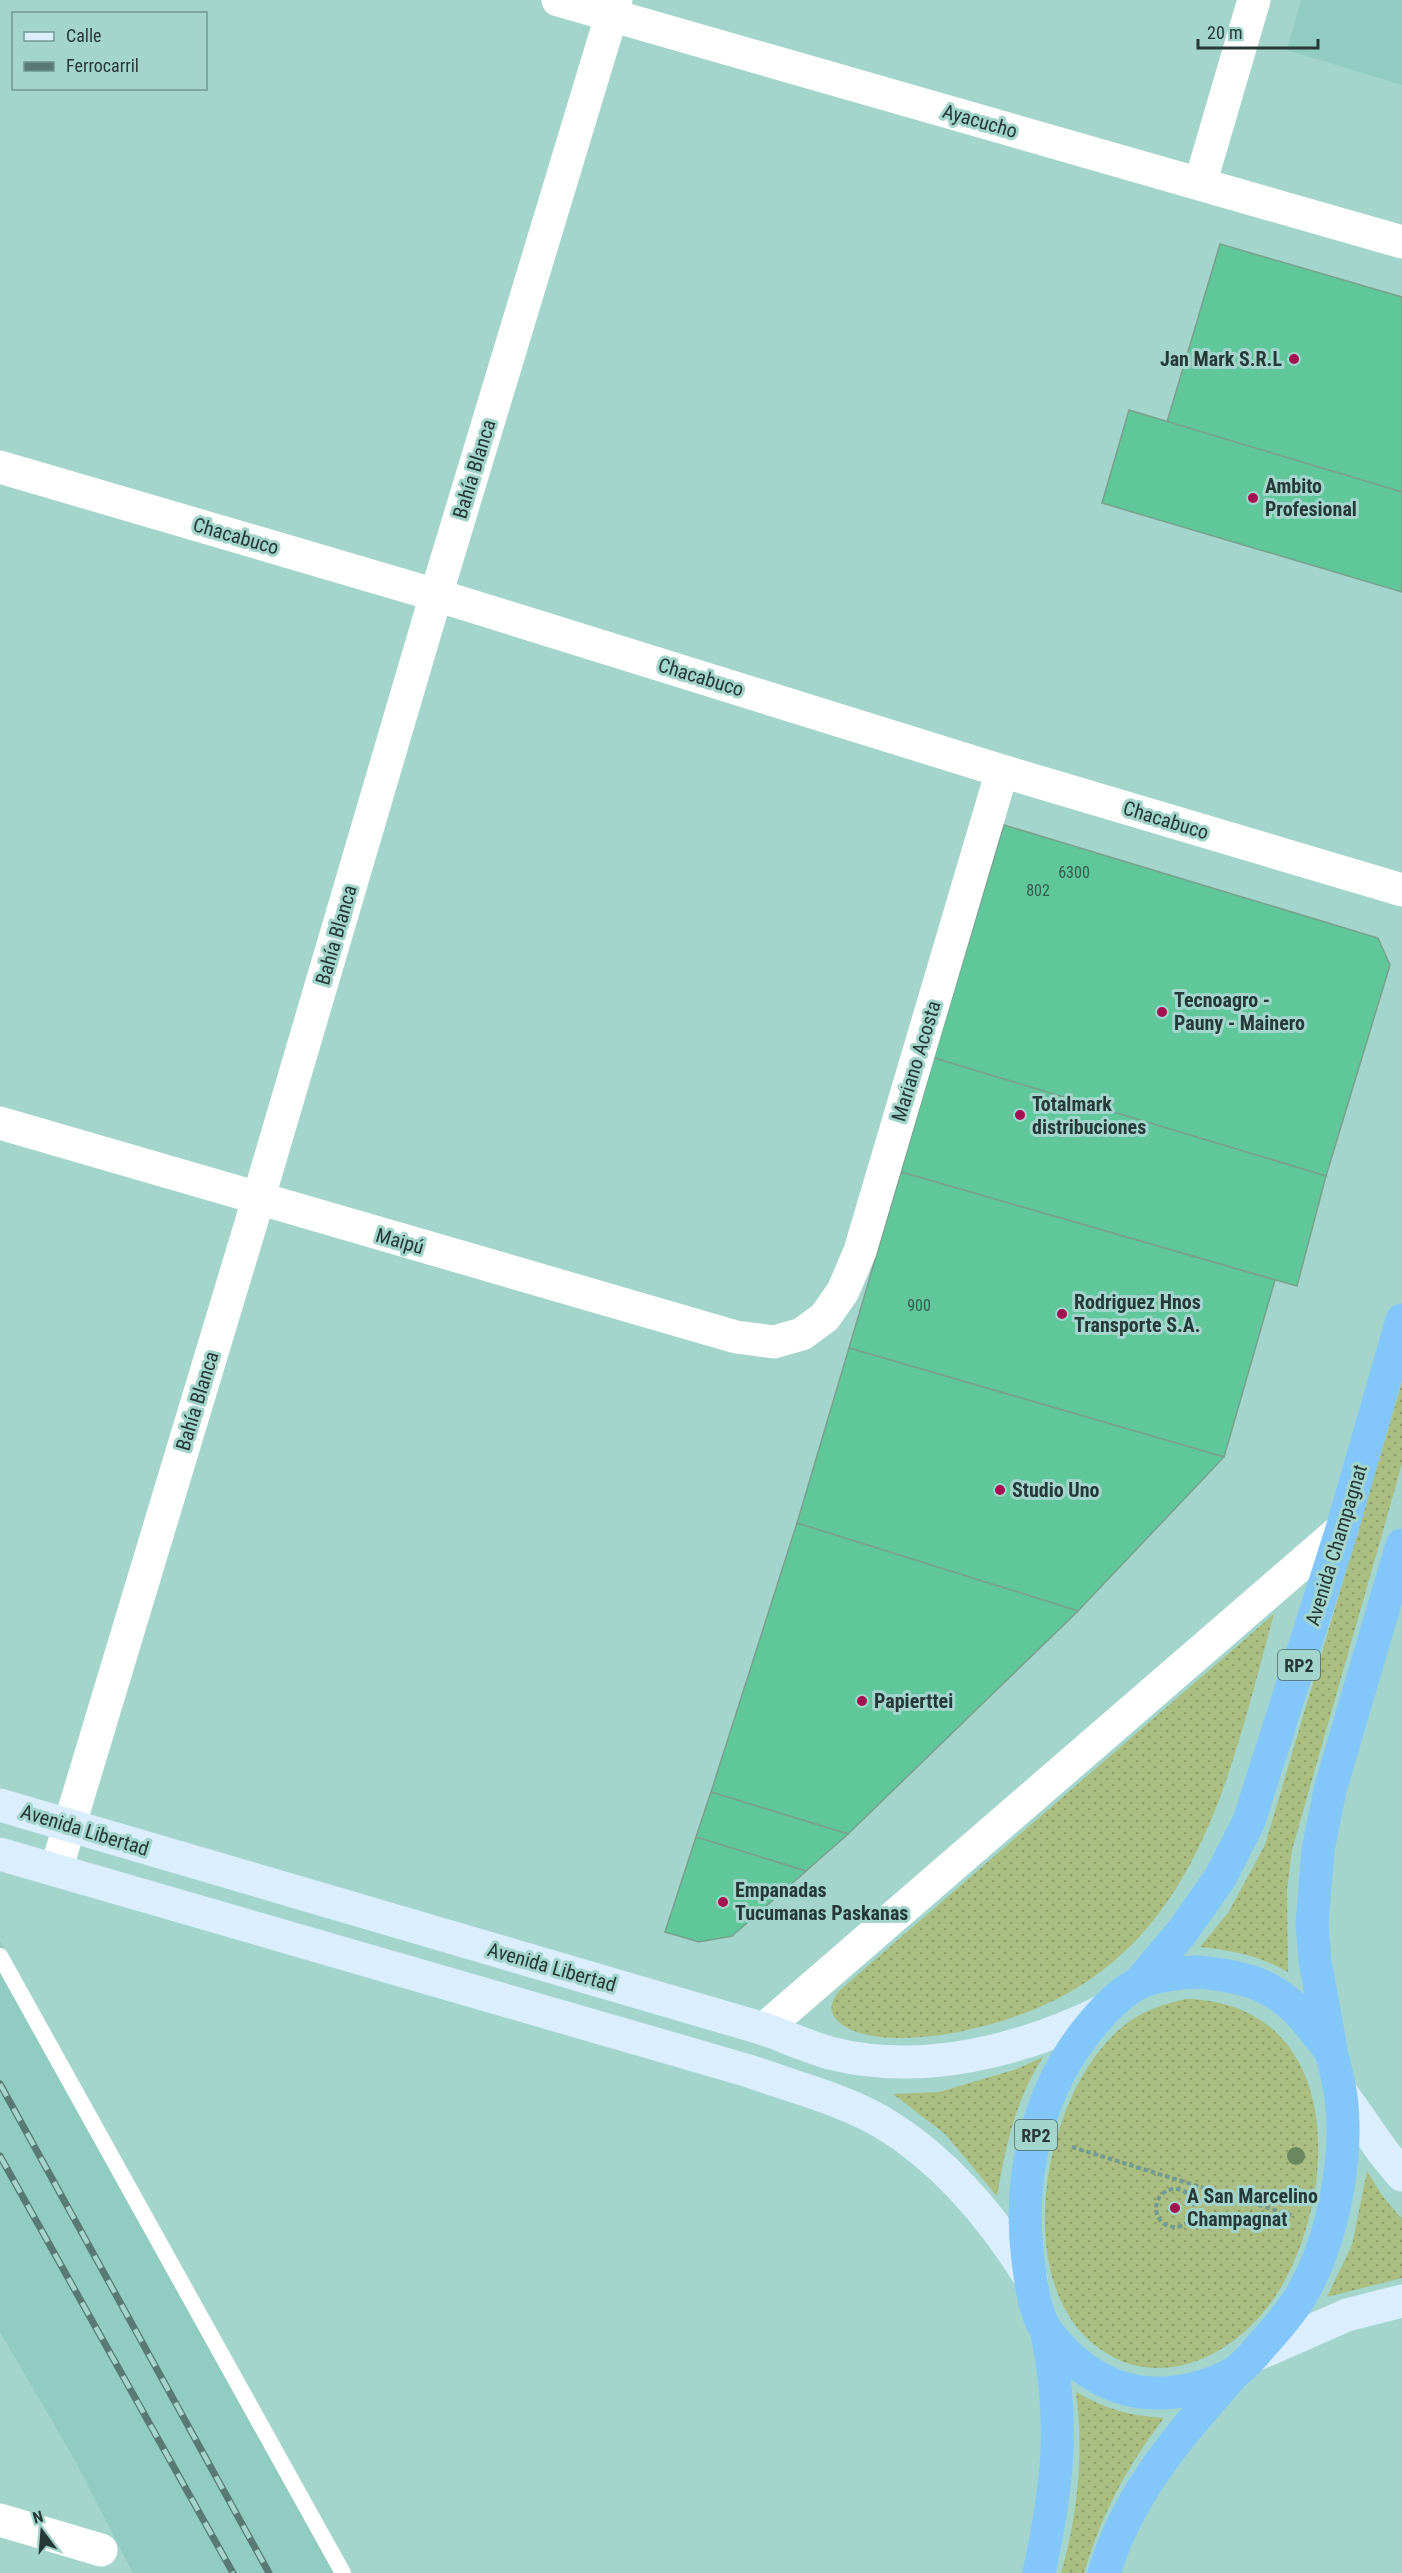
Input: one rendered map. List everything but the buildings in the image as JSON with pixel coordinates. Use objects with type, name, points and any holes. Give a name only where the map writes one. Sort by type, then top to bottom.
[{"type":"highway","name":"Avenida Champagnat","points":[[1139,1983],[1203,1904],[1237,1849],[1264,1778],[1342,1529],[1402,1320]]},
{"type":"highway","name":"RP2","points":[[1104,2573],[1128,2514],[1152,2471],[1182,2431],[1295,2304],[1317,2263],[1327,2233],[1340,2170],[1342,2134],[1341,2092],[1331,2054],[1315,1961],[1312,1924],[1318,1850],[1330,1790],[1402,1545]]},
{"type":"highway","name":"RP2","points":[[1039,2573],[1056,2484],[1059,2443],[1055,2371],[1046,2331],[1036,2306],[1031,2279],[1025,2221],[1026,2190],[1030,2157],[1038,2125],[1063,2067],[1086,2031],[1121,1995],[1139,1983],[1166,1974],[1196,1972],[1251,1980],[1291,2004],[1308,2022],[1331,2054]]},
{"type":"highway","name":"RP2","points":[[1046,2331],[1073,2361],[1096,2377],[1117,2387],[1143,2394],[1189,2389],[1243,2365]]},
{"type":"main road","name":"Avenida Libertad","points":[[0,1805],[764,2029],[833,2054],[871,2060],[945,2060],[1012,2045],[1105,2010]]},
{"type":"main road","points":[[0,1854],[749,2071],[850,2107],[885,2124],[924,2152],[952,2178],[978,2204],[1031,2279]]},
{"type":"main road","points":[[1341,2092],[1402,2175]]},
{"type":"main road","points":[[1243,2365],[1347,2315],[1402,2301]]},
{"type":"street","name":"Ayacucho","points":[[558,0],[614,8],[1200,184],[1402,242]]},
{"type":"street","points":[[1200,184],[1254,0]]},
{"type":"street","name":"Bahía Blanca","points":[[56,1870],[258,1200],[436,595],[614,8]]},
{"type":"street","name":"Chacabuco","points":[[0,467],[436,595],[1002,771],[1402,890]]},
{"type":"street","name":"Mariano Acosta","points":[[801,1334],[825,1317],[843,1291],[860,1251],[1002,771]]},
{"type":"street","name":"Maipú","points":[[0,1123],[258,1200],[736,1337],[774,1342],[801,1334]]},
{"type":"street","points":[[764,2029],[1342,1529]]},
{"type":"street","points":[[0,2520],[101,2550]]},
{"type":"lane","points":[[0,1956],[343,2573]]},
{"type":"path","points":[[1068,2146],[1296,2217]]},
{"type":"path","points":[[1180,2190],[1183,2181]]},
{"type":"path","points":[[1180,2190],[1193,2201],[1193,2214],[1181,2226],[1169,2226],[1163,2223],[1157,2212],[1158,2200],[1167,2191],[1180,2190]]},
{"type":"shaded area","points":[[1301,0],[1402,0],[1402,85],[1287,50]]},
{"type":"shaded area","points":[[1402,1382],[1402,1464],[1292,1850],[1287,1890],[1288,1972],[1246,1955],[1200,1947],[1228,1913],[1265,1845]]},
{"type":"shaded area","points":[[1274,1614],[1240,1737],[1220,1797],[1196,1853],[1165,1905],[1126,1951],[1076,1989],[1014,2017],[965,2031],[914,2038],[880,2037],[850,2029],[835,2018],[832,2010],[833,2001],[840,1990]]},
{"type":"shaded area","points":[[0,1941],[347,2573],[133,2573],[72,2455],[0,2332]]},
{"type":"shaded area","points":[[1186,1999],[1237,2008],[1275,2032],[1300,2065],[1314,2107],[1318,2153],[1313,2201],[1300,2247],[1280,2289],[1243,2333],[1220,2349],[1196,2361],[1170,2367],[1143,2367],[1116,2359],[1091,2342],[1066,2310],[1051,2271],[1045,2226],[1048,2179],[1058,2133],[1075,2089],[1098,2052],[1133,2019],[1154,2008]]},
{"type":"shaded area","points":[[1043,2057],[1025,2090],[1013,2124],[997,2196],[945,2134],[893,2094],[939,2092],[1017,2069]]},
{"type":"shaded area","points":[[1367,2171],[1383,2197],[1402,2219],[1402,2278],[1327,2297],[1352,2245]]},
{"type":"shaded area","points":[[1076,2392],[1118,2411],[1164,2418],[1138,2454],[1116,2492],[1098,2531],[1084,2573],[1061,2573],[1072,2528],[1078,2483],[1079,2438]]},
{"type":"railway","points":[[0,2084],[269,2573]]},
{"type":"railway","points":[[0,2156],[233,2573]]},
{"type":"place","name":"Jan Mark S.R.L","points":[[1294,359]]},
{"type":"place","name":"Ambito Profesional","points":[[1253,498]]},
{"type":"place","name":"Tecnoagro - Pauny - Mainero","points":[[1162,1012]]},
{"type":"place","name":"Totalmark distribuciones","points":[[1020,1115]]},
{"type":"place","name":"Rodriguez Hnos Transporte S.A.","points":[[1062,1314]]},
{"type":"place","name":"Studio Uno","points":[[1000,1490]]},
{"type":"place","name":"Papierttei","points":[[862,1701]]},
{"type":"place","name":"Empanadas Tucumanas Paskanas","points":[[723,1902]]},
{"type":"place","name":"A San Marcelino Champagnat","points":[[1175,2208]]}]
